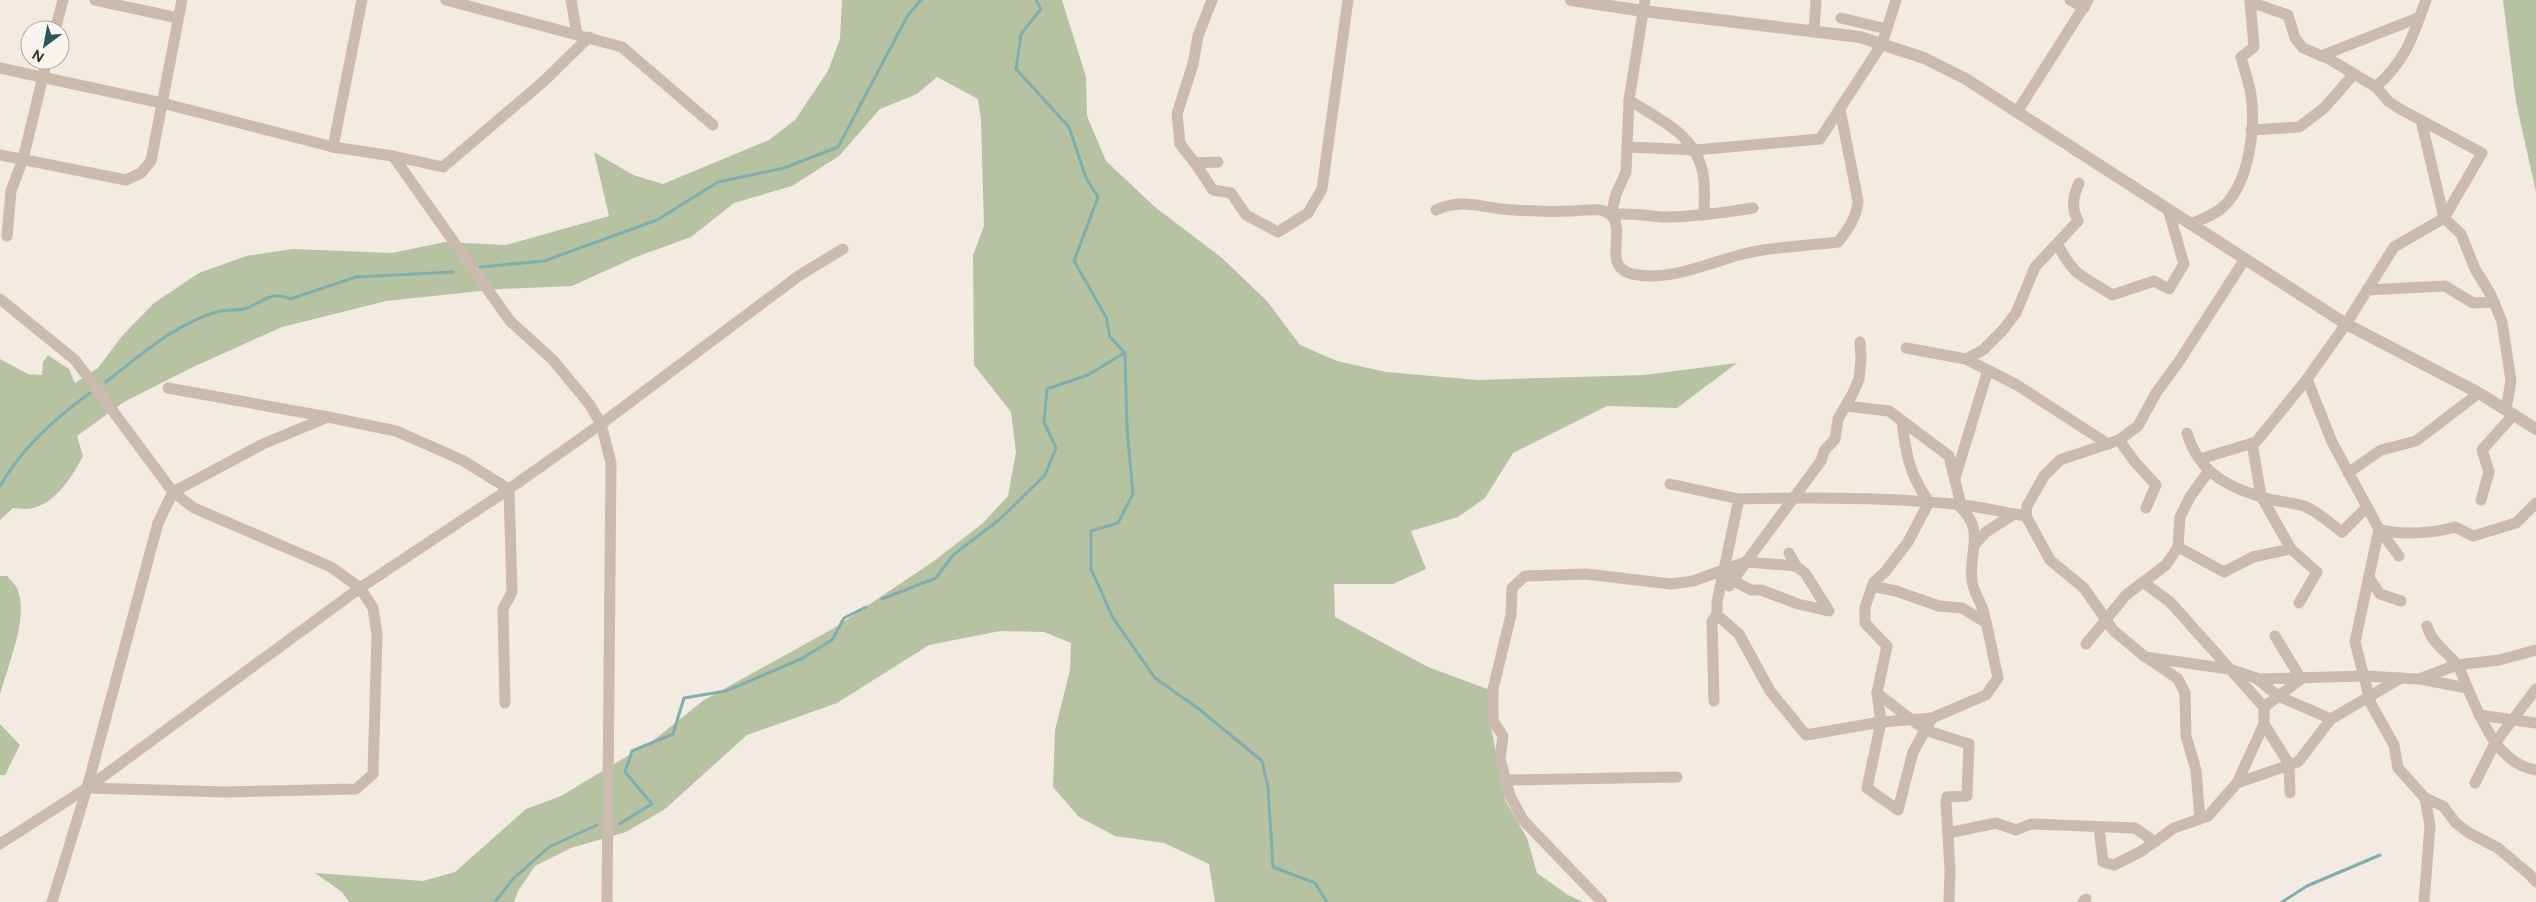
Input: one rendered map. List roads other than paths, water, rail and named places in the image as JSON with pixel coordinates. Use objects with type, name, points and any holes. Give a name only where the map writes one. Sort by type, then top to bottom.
[{"type":"street","points":[[58,20],[63,0]]},
{"type":"street","points":[[95,0],[178,18]]},
{"type":"street","points":[[0,155],[126,180],[141,173],[151,161],[182,0]]},
{"type":"street","points":[[333,147],[362,0]]},
{"type":"street","points":[[446,0],[622,47],[714,125]]},
{"type":"street","points":[[571,0],[576,34]]},
{"type":"street","points":[[1212,0],[1198,36],[1193,64],[1177,114],[1180,144],[1213,190],[1231,193],[1246,215],[1278,232],[1308,213],[1322,189],[1348,0]]},
{"type":"street","points":[[1571,0],[1644,6],[1860,37],[1924,58],[1957,75],[2017,112],[2346,324],[2479,393],[2536,429]]},
{"type":"street","points":[[1814,31],[1816,0]]},
{"type":"street","points":[[1629,147],[1695,150],[1820,139],[1882,44],[1896,0]]},
{"type":"street","points":[[2017,112],[2086,4],[2070,0]]},
{"type":"street","points":[[2376,87],[2394,70],[2405,56],[2426,0]]},
{"type":"street","points":[[2191,224],[2224,207],[2234,194],[2241,180],[2251,148],[2251,96],[2241,57],[2254,47],[2250,1],[2288,15],[2295,38],[2303,48],[2354,74],[2376,87],[2388,101],[2482,153],[2444,218],[2394,247],[2346,324],[2307,379],[2256,442],[2200,459]]},
{"type":"street","points":[[1611,215],[1616,194],[1626,172],[1629,147],[1629,100],[1644,6]]},
{"type":"street","points":[[2321,56],[2420,17]]},
{"type":"street","points":[[1841,18],[1887,29]]},
{"type":"street","points":[[0,68],[162,103],[333,147],[393,156],[442,168],[544,81],[589,37]]},
{"type":"street","points":[[7,236],[11,191],[23,159],[44,70]]},
{"type":"street","points":[[2251,130],[2299,127],[2324,108],[2354,74]]},
{"type":"street","points":[[1629,100],[1680,132],[1695,150],[1702,171],[1704,215]]},
{"type":"street","points":[[1436,210],[1448,204],[1463,202],[1503,209],[1565,212],[1602,210],[1611,215],[1615,223],[1616,261],[1620,268],[1631,274],[1656,276],[1708,266],[1744,254],[1838,242],[1852,225],[1857,214],[1858,201],[1840,109]]},
{"type":"street","points":[[2421,120],[2444,218],[2461,234],[2475,269],[2494,302],[2502,322],[2511,380],[2510,412],[2482,450],[2489,472],[2481,500]]},
{"type":"street","points":[[393,156],[510,321],[552,360],[590,405],[601,424],[611,463],[608,902]]},
{"type":"street","points":[[1195,163],[1218,162]]},
{"type":"street","points":[[1966,359],[1983,350],[2003,330],[2016,313],[2035,268],[2078,221],[2073,210],[2074,196],[2079,183]]},
{"type":"street","points":[[1611,215],[1623,213],[1662,217],[1704,215],[1753,208]]},
{"type":"street","points":[[2058,245],[2069,266],[2078,275],[2112,295],[2154,281],[2169,289],[2184,264],[2168,209]]},
{"type":"street","points":[[0,844],[87,788],[360,588],[509,489],[601,424],[800,275],[843,249]]},
{"type":"street","points":[[1976,543],[1986,532],[2020,515],[2051,466],[2060,460],[2114,442],[2132,432],[2143,420],[2156,393],[2178,363],[2245,259]]},
{"type":"street","points":[[2367,290],[2445,286],[2473,303],[2494,302]]},
{"type":"street","points":[[0,299],[75,360],[173,492],[194,508],[331,567],[360,588],[372,608],[377,635],[373,774],[356,789],[228,792],[87,788]]},
{"type":"street","points":[[1602,902],[1523,820],[1510,796],[1500,759],[1503,736],[1493,721],[1493,689],[1511,615],[1512,588],[1525,576],[1586,574],[1671,584],[1727,575],[1746,562],[1820,461],[1824,451],[1835,439],[1838,419],[1859,379],[1862,359],[1860,342]]},
{"type":"street","points":[[1906,348],[1966,359],[2017,385],[2114,442],[2156,485],[2146,508]]},
{"type":"street","points":[[1955,478],[1988,370]]},
{"type":"street","points":[[2307,379],[2332,442],[2379,529],[2399,556]]},
{"type":"street","points":[[168,388],[328,416],[396,431],[462,460],[509,489]]},
{"type":"street","points":[[2348,472],[2381,450],[2416,441],[2479,393]]},
{"type":"street","points":[[1717,615],[1739,634],[1770,691],[1806,735],[1881,722],[1932,718],[1986,694],[1998,678],[1985,622],[1972,580],[1976,543],[1974,527],[1968,514],[1959,504],[1949,456],[1889,411],[1846,406]]},
{"type":"street","points":[[52,902],[87,788],[158,524],[173,492],[264,444],[328,416]]},
{"type":"street","points":[[1902,421],[1908,463],[1916,485],[1929,502]]},
{"type":"street","points":[[2187,433],[2190,444],[2208,472],[2235,487],[2261,496],[2305,506],[2342,532],[2367,507]]},
{"type":"street","points":[[2252,444],[2261,496],[2291,549],[2317,572],[2299,603]]},
{"type":"street","points":[[2086,644],[2105,618],[2126,595],[2166,565],[2178,547],[2180,517],[2190,497],[2208,472]]},
{"type":"street","points":[[1670,484],[1739,499],[1864,497],[1959,504],[2020,515],[2050,560],[2084,588],[2112,630],[2145,657],[2178,679],[2185,693],[2186,736],[2196,770],[2200,819]]},
{"type":"street","points":[[505,703],[503,609],[512,592],[509,489]]},
{"type":"street","points":[[1714,701],[1712,621],[1717,615],[1717,602],[1727,575],[1739,499]]},
{"type":"street","points":[[1929,502],[1908,542],[1885,572],[1874,582],[1865,607],[1866,623],[1887,646],[1877,693],[1881,722],[1867,788],[1898,810],[1913,752],[1932,718]]},
{"type":"street","points":[[2379,529],[2390,533],[2439,532],[2455,527],[2473,536],[2516,523],[2536,503]]},
{"type":"street","points":[[2379,529],[2355,642],[2369,696],[2394,745],[2398,768],[2425,798],[2443,806],[2456,822],[2469,833],[2498,848],[2534,876]]},
{"type":"street","points":[[2178,547],[2224,572],[2253,557],[2291,549]]},
{"type":"street","points":[[1727,575],[1751,590],[1761,590],[1798,604],[1829,611],[1804,574],[1796,566],[1789,553]]},
{"type":"street","points":[[1746,562],[1796,566]]},
{"type":"street","points":[[2369,578],[2380,594],[2401,601]]},
{"type":"street","points":[[2099,827],[2103,862],[2114,865],[2155,842],[2174,828],[2208,816],[2236,783],[2264,724],[2264,707],[2170,602],[2143,582]]},
{"type":"street","points":[[1872,586],[1939,606],[1962,608],[1985,622]]},
{"type":"street","points":[[2427,626],[2430,638],[2457,665],[2495,743],[2515,764],[2536,770]]},
{"type":"street","points":[[2275,636],[2301,679]]},
{"type":"street","points":[[2419,679],[2457,665],[2499,660],[2536,650]]},
{"type":"street","points":[[2145,657],[2228,669],[2255,678],[2301,679],[2364,676],[2419,679],[2467,688]]},
{"type":"street","points":[[2255,678],[2278,696],[2331,719]]},
{"type":"street","points":[[2236,783],[2298,762],[2307,753],[2331,719],[2401,678]]},
{"type":"street","points":[[2264,707],[2301,679]]},
{"type":"street","points":[[2475,783],[2495,743],[2536,689]]},
{"type":"street","points":[[1877,693],[1925,730],[1968,744],[1970,778],[1967,796],[1947,797],[1948,902]]},
{"type":"street","points":[[2480,715],[2536,723]]},
{"type":"street","points":[[2264,724],[2289,764],[2290,793]]},
{"type":"street","points":[[1506,780],[1677,778]]},
{"type":"street","points":[[2424,902],[2430,826],[2425,798]]},
{"type":"street","points":[[1948,833],[1996,823],[2016,830],[2030,824],[2135,828],[2155,842]]},
{"type":"waterway","points":[[480,267],[544,261],[657,220],[718,182],[784,168],[838,147],[908,15],[921,0]]},
{"type":"waterway","points":[[1036,0],[1041,9],[1021,34],[1016,69],[1069,127],[1086,178],[1098,197],[1074,261],[1106,317],[1110,337],[1125,353],[1127,428],[1133,494],[1118,523],[1091,531],[1091,569],[1113,618],[1155,678],[1199,709],[1262,761],[1268,787],[1273,867],[1315,883],[1327,902]]},
{"type":"waterway","points":[[106,382],[160,340],[204,316],[220,311],[244,309],[273,296],[290,299],[356,277],[453,272]]},
{"type":"waterway","points":[[882,599],[936,578],[953,555],[999,520],[1045,475],[1056,448],[1044,422],[1047,389],[1088,375],[1124,353]]},
{"type":"waterway","points":[[0,486],[29,446],[52,423],[90,393]]},
{"type":"waterway","points":[[619,824],[652,804],[625,772],[632,751],[673,734],[684,698],[726,691],[801,659],[832,640],[844,618],[866,607]]},
{"type":"waterway","points":[[495,902],[513,879],[549,847],[597,825]]},
{"type":"waterway","points":[[2282,902],[2307,886],[2380,855]]}]
